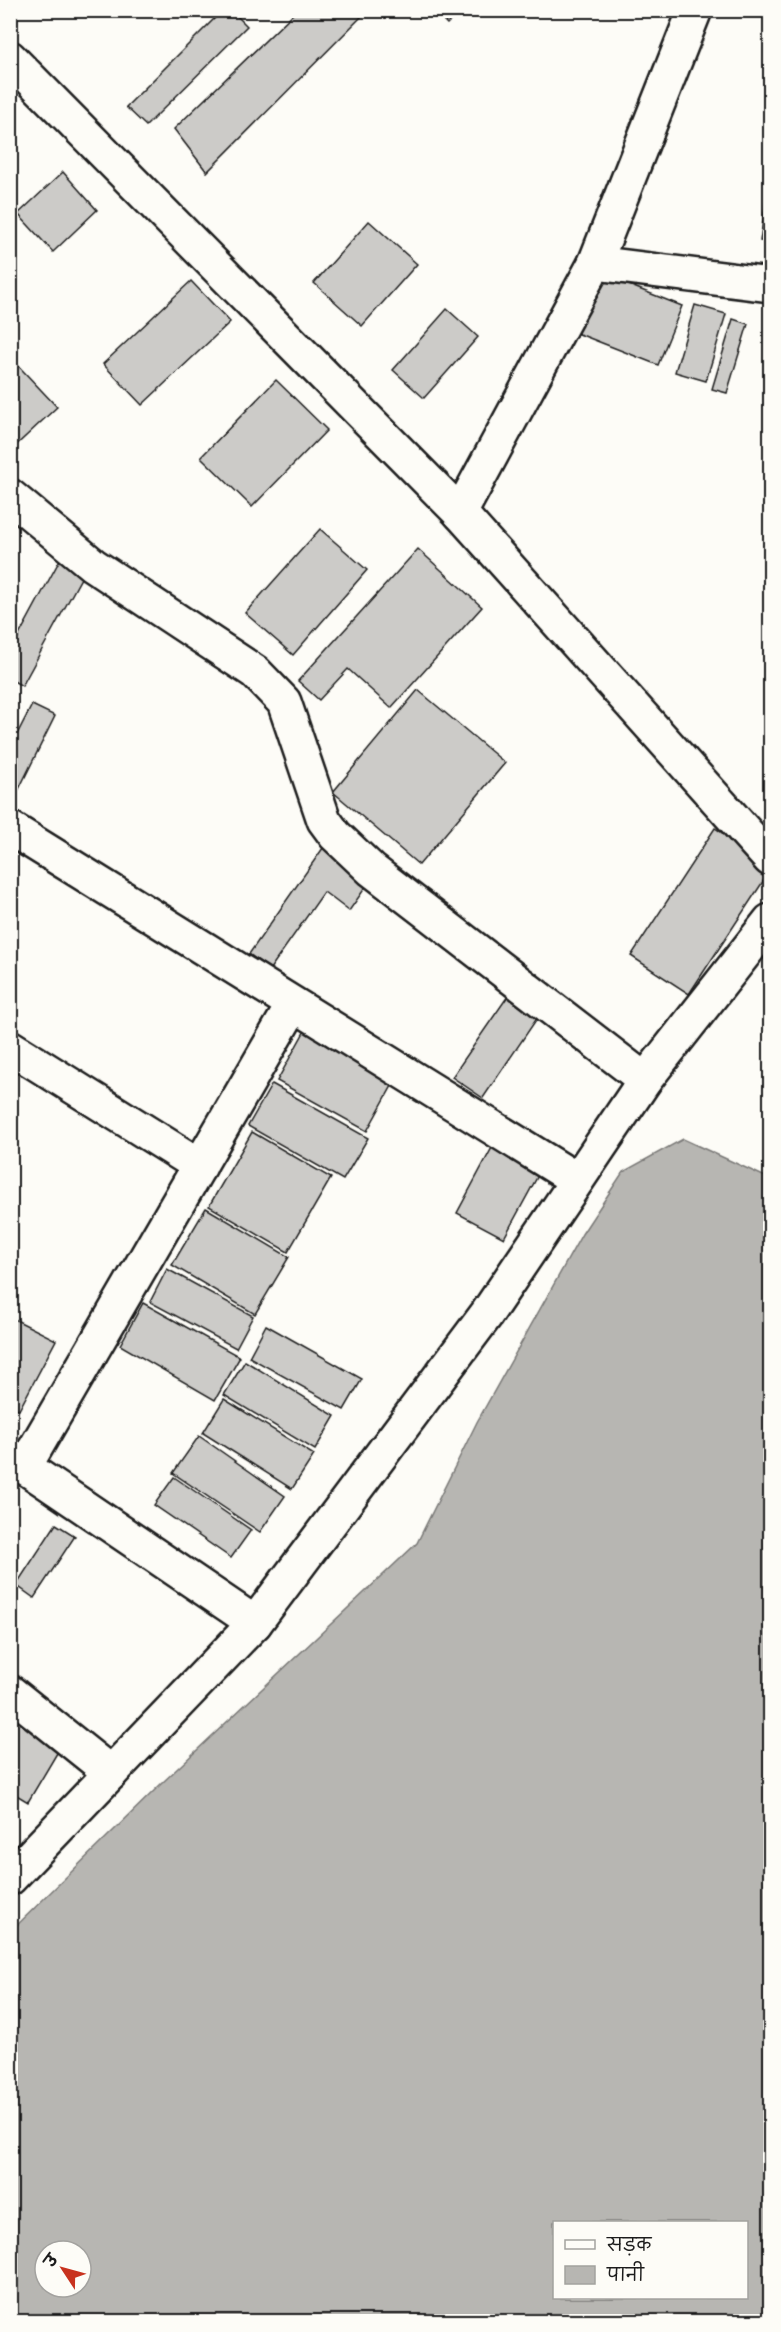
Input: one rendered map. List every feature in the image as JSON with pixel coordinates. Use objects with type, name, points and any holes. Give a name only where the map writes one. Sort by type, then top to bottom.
[{"type":"street","points":[[460,513],[595,263],[695,10]]},
{"type":"street","points":[[10,58],[460,513],[771,859]]},
{"type":"street","points":[[595,263],[771,285]]},
{"type":"street","points":[[10,496],[93,565],[255,672],[271,685],[284,702],[324,820],[335,835],[372,870],[645,1080]]},
{"type":"street","points":[[10,828],[577,1180]]},
{"type":"street","points":[[10,1878],[255,1623],[486,1315],[645,1080],[771,921]]},
{"type":"street","points":[[255,1623],[18,1462],[200,1166],[293,1005]]},
{"type":"street","points":[[10,1047],[200,1166]]},
{"type":"street","points":[[10,1692],[111,1773]]},
{"type":"water","points":[[683,1139],[770,1179],[770,2321],[11,2321],[11,1931],[162,1783],[417,1543],[477,1422],[582,1234],[623,1172]]},
{"type":"building","points":[[223,10],[231,10],[247,26],[146,126],[126,107]]},
{"type":"building","points":[[297,10],[368,10],[207,172],[174,129]]},
{"type":"building","points":[[433,10],[461,10],[447,24]]},
{"type":"building","points":[[63,172],[97,210],[53,252],[18,214]]},
{"type":"building","points":[[770,172],[770,242],[760,241]]},
{"type":"building","points":[[369,221],[417,264],[362,326],[314,283]]},
{"type":"building","points":[[598,273],[682,306],[658,365],[574,332]]},
{"type":"building","points":[[191,281],[230,322],[142,405],[103,364]]},
{"type":"building","points":[[695,305],[726,314],[706,381],[675,372]]},
{"type":"building","points":[[447,309],[478,337],[424,398],[393,370]]},
{"type":"building","points":[[733,319],[748,324],[727,393],[712,389]]},
{"type":"building","points":[[10,357],[57,407],[10,451]]},
{"type":"building","points":[[276,380],[327,430],[252,507],[201,457]]},
{"type":"building","points":[[320,529],[367,570],[293,655],[245,613]]},
{"type":"building","points":[[418,549],[482,607],[391,708],[348,669],[319,700],[298,681]]},
{"type":"building","points":[[63,554],[87,567],[22,686],[10,679],[10,652]]},
{"type":"building","points":[[418,690],[505,763],[419,865],[333,792]]},
{"type":"building","points":[[32,705],[55,716],[18,791],[10,787],[10,748]]},
{"type":"building","points":[[715,828],[770,865],[770,871],[689,994],[631,956]]},
{"type":"building","points":[[323,848],[370,881],[349,911],[324,892],[270,969],[249,954]]},
{"type":"building","points":[[510,993],[540,1014],[483,1098],[452,1077]]},
{"type":"building","points":[[308,1025],[398,1075],[367,1131],[277,1081]]},
{"type":"building","points":[[272,1084],[368,1138],[343,1180],[248,1126]]},
{"type":"building","points":[[252,1132],[331,1178],[288,1252],[209,1206]]},
{"type":"building","points":[[494,1144],[541,1170],[504,1238],[457,1213]]},
{"type":"building","points":[[206,1208],[289,1257],[255,1314],[172,1265]]},
{"type":"building","points":[[167,1269],[253,1316],[236,1348],[150,1302]]},
{"type":"building","points":[[143,1303],[240,1357],[215,1400],[120,1345]]},
{"type":"building","points":[[10,1317],[56,1340],[19,1410],[10,1405]]},
{"type":"building","points":[[266,1325],[362,1379],[344,1410],[249,1357]]},
{"type":"building","points":[[245,1361],[335,1416],[315,1450],[224,1395]]},
{"type":"building","points":[[224,1399],[314,1455],[292,1489],[203,1433]]},
{"type":"building","points":[[199,1436],[285,1496],[260,1532],[173,1473]]},
{"type":"building","points":[[174,1477],[251,1530],[231,1558],[154,1505]]},
{"type":"building","points":[[56,1524],[75,1536],[34,1598],[16,1585]]},
{"type":"building","points":[[20,1717],[63,1743],[28,1802],[10,1791],[10,1734]]}]
